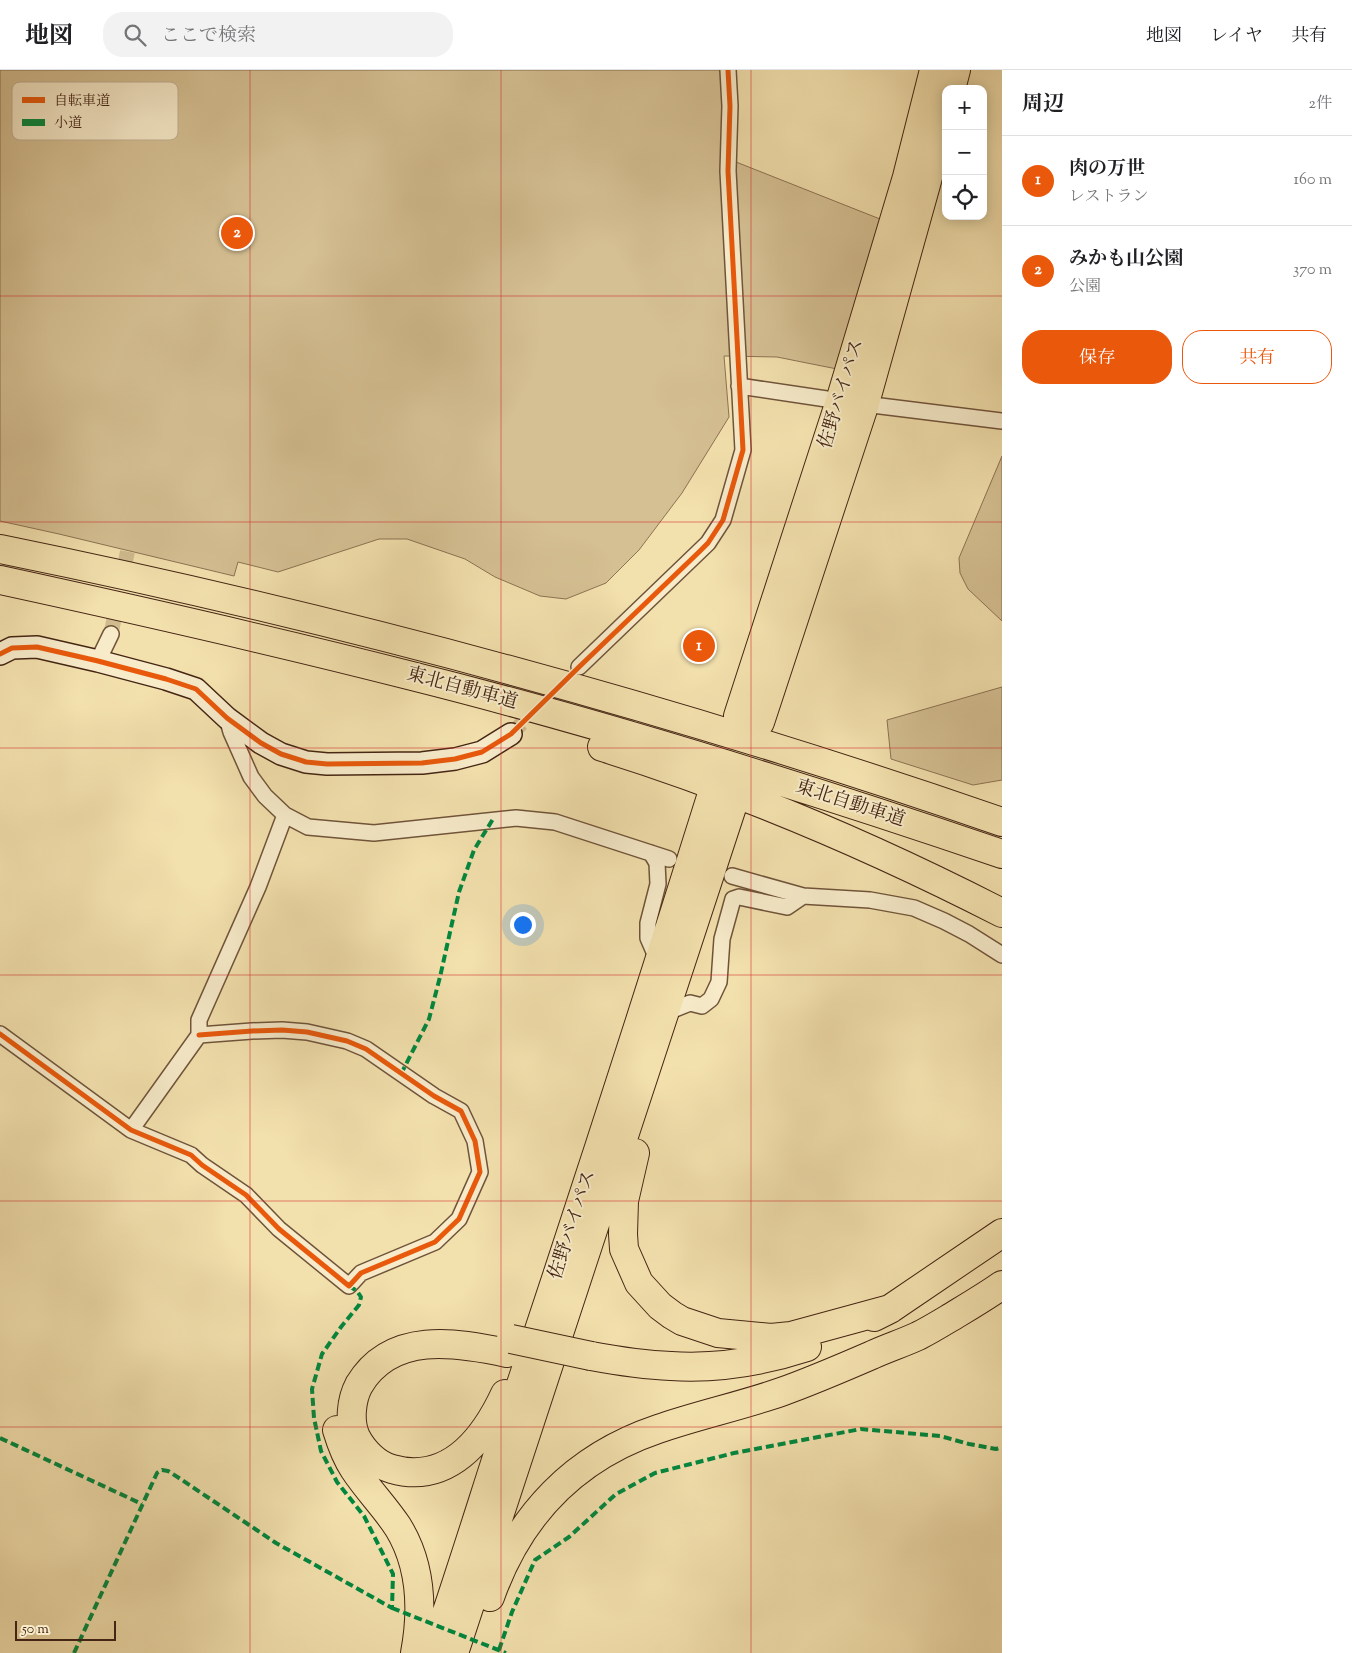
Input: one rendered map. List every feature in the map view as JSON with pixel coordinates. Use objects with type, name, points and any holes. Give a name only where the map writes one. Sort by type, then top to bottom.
[{"type":"highway","name":"佐野バイパス","points":[[852,402],[934,70]]},
{"type":"highway","points":[[952,85],[956,70]]},
{"type":"highway","name":"佐野バイパス","points":[[749,719],[852,402],[927,181],[942,123]]},
{"type":"highway","name":"東北自動車道","points":[[0,549],[238,601],[531,676],[782,749],[1002,822]]},
{"type":"highway","name":"東北自動車道","points":[[0,580],[231,630],[414,676],[635,738],[789,784],[1002,854]]},
{"type":"highway","points":[[280,643],[410,691],[518,721],[646,761],[712,785],[851,841],[1002,913]]},
{"type":"highway","name":"佐野バイパス","points":[[433,1653],[462,1571],[492,1473],[659,962],[722,801],[665,1013],[454,1653]]},
{"type":"highway","points":[[654,1044],[648,1098],[627,1185],[623,1219],[624,1249],[639,1283],[648,1294],[660,1306],[682,1321],[718,1333],[756,1337],[791,1336],[890,1309]]},
{"type":"highway","points":[[610,1111],[580,1171],[510,1382],[495,1415],[486,1429],[466,1452],[450,1463],[433,1470],[403,1472],[388,1468],[375,1460],[364,1449],[356,1436],[352,1421],[352,1404],[356,1391],[364,1377],[384,1358],[406,1349],[432,1343],[509,1346],[588,1363],[653,1379],[706,1380],[763,1374],[828,1359],[884,1349]]},
{"type":"highway","points":[[588,1363],[628,1362],[673,1366],[711,1366],[784,1355],[819,1344],[890,1309],[1002,1233]]},
{"type":"highway","points":[[466,1653],[481,1624],[503,1566],[522,1530],[548,1498],[564,1482],[586,1465],[608,1450],[656,1430],[779,1392],[826,1375],[918,1336],[1002,1285]]},
{"type":"highway","points":[[415,1653],[421,1607],[418,1578],[410,1550],[397,1527],[353,1468],[343,1448],[337,1430],[336,1415],[341,1385],[350,1370],[362,1356],[378,1344],[394,1336],[416,1331],[455,1329],[475,1332],[509,1346]]},
{"type":"street","points":[[579,667],[708,543],[723,520],[743,450],[728,171],[730,106],[728,70]]},
{"type":"street","points":[[739,386],[1002,421]]},
{"type":"street","points":[[98,661],[111,634]]},
{"type":"street","points":[[0,654],[12,648],[38,647],[98,661],[196,688],[227,718],[261,742],[281,754],[306,762],[327,764],[422,763],[455,759],[482,752],[511,734]]},
{"type":"street","points":[[227,718],[231,732],[251,777],[265,796],[285,815],[308,826],[374,833],[508,818],[555,822],[669,859]]},
{"type":"street","points":[[131,1130],[199,1035],[198,1020],[258,887],[285,815]]},
{"type":"street","points":[[651,853],[657,863],[658,884],[648,923],[648,938],[659,962]]},
{"type":"street","points":[[732,876],[803,896],[870,900],[914,908],[969,934],[1002,955]]},
{"type":"street","points":[[665,1013],[690,1003],[702,1006],[711,999],[718,982],[722,939],[733,899],[740,897],[787,906],[803,896]]},
{"type":"street","points":[[0,1034],[131,1130],[191,1155],[246,1195],[279,1229],[349,1286],[361,1273],[435,1242],[459,1219],[480,1172],[475,1141],[460,1111],[434,1096],[366,1049],[347,1041],[307,1032],[282,1030],[199,1035]]},
{"type":"shaded area","points":[[0,70],[722,70],[731,160],[885,221],[837,369],[777,357],[724,356],[729,417],[682,493],[639,550],[606,583],[566,599],[540,596],[495,577],[465,559],[407,539],[379,539],[278,572],[238,562],[234,576],[0,521]]},
{"type":"shaded area","points":[[1002,456],[1002,621],[968,589],[960,573],[959,558]]},
{"type":"shaded area","points":[[1002,687],[1002,780],[973,785],[891,759],[887,720]]},
{"type":"tunnel","points":[[111,634],[129,544]]},
{"type":"tunnel","points":[[511,734],[579,667]]},
{"type":"marked path","points":[[401,1074],[429,1019],[459,892],[474,850],[493,819]]},
{"type":"marked path","points":[[74,1653],[157,1473],[162,1470],[168,1471],[179,1478],[276,1543],[392,1608],[393,1574],[364,1516],[337,1482],[321,1451],[314,1418],[312,1389],[322,1354],[359,1305],[361,1297],[357,1291],[349,1286]]},
{"type":"marked path","points":[[499,1650],[512,1612],[535,1560],[569,1537],[616,1494],[655,1473],[734,1453],[861,1429],[940,1436],[996,1449],[1002,1447]]},
{"type":"marked path","points":[[0,1438],[142,1504]]},
{"type":"marked path","points":[[392,1608],[506,1653]]},
{"type":"cycle path","points":[[0,654],[12,648],[37,647],[98,661],[196,689],[227,718],[261,743],[281,754],[306,762],[327,764],[422,763],[455,759],[482,752],[511,734],[708,543],[723,520],[743,450],[728,171],[730,106],[728,70]]},
{"type":"cycle path","points":[[0,1034],[131,1130],[191,1155],[202,1165],[246,1195],[279,1229],[349,1286],[361,1273],[435,1242],[459,1219],[480,1172],[475,1141],[461,1111],[434,1096],[366,1049],[347,1041],[307,1032],[282,1030],[199,1035]]},
{"type":"place","name":"みかも山公園","points":[[237,233]]},
{"type":"place","name":"肉の万世","points":[[699,646]]}]
